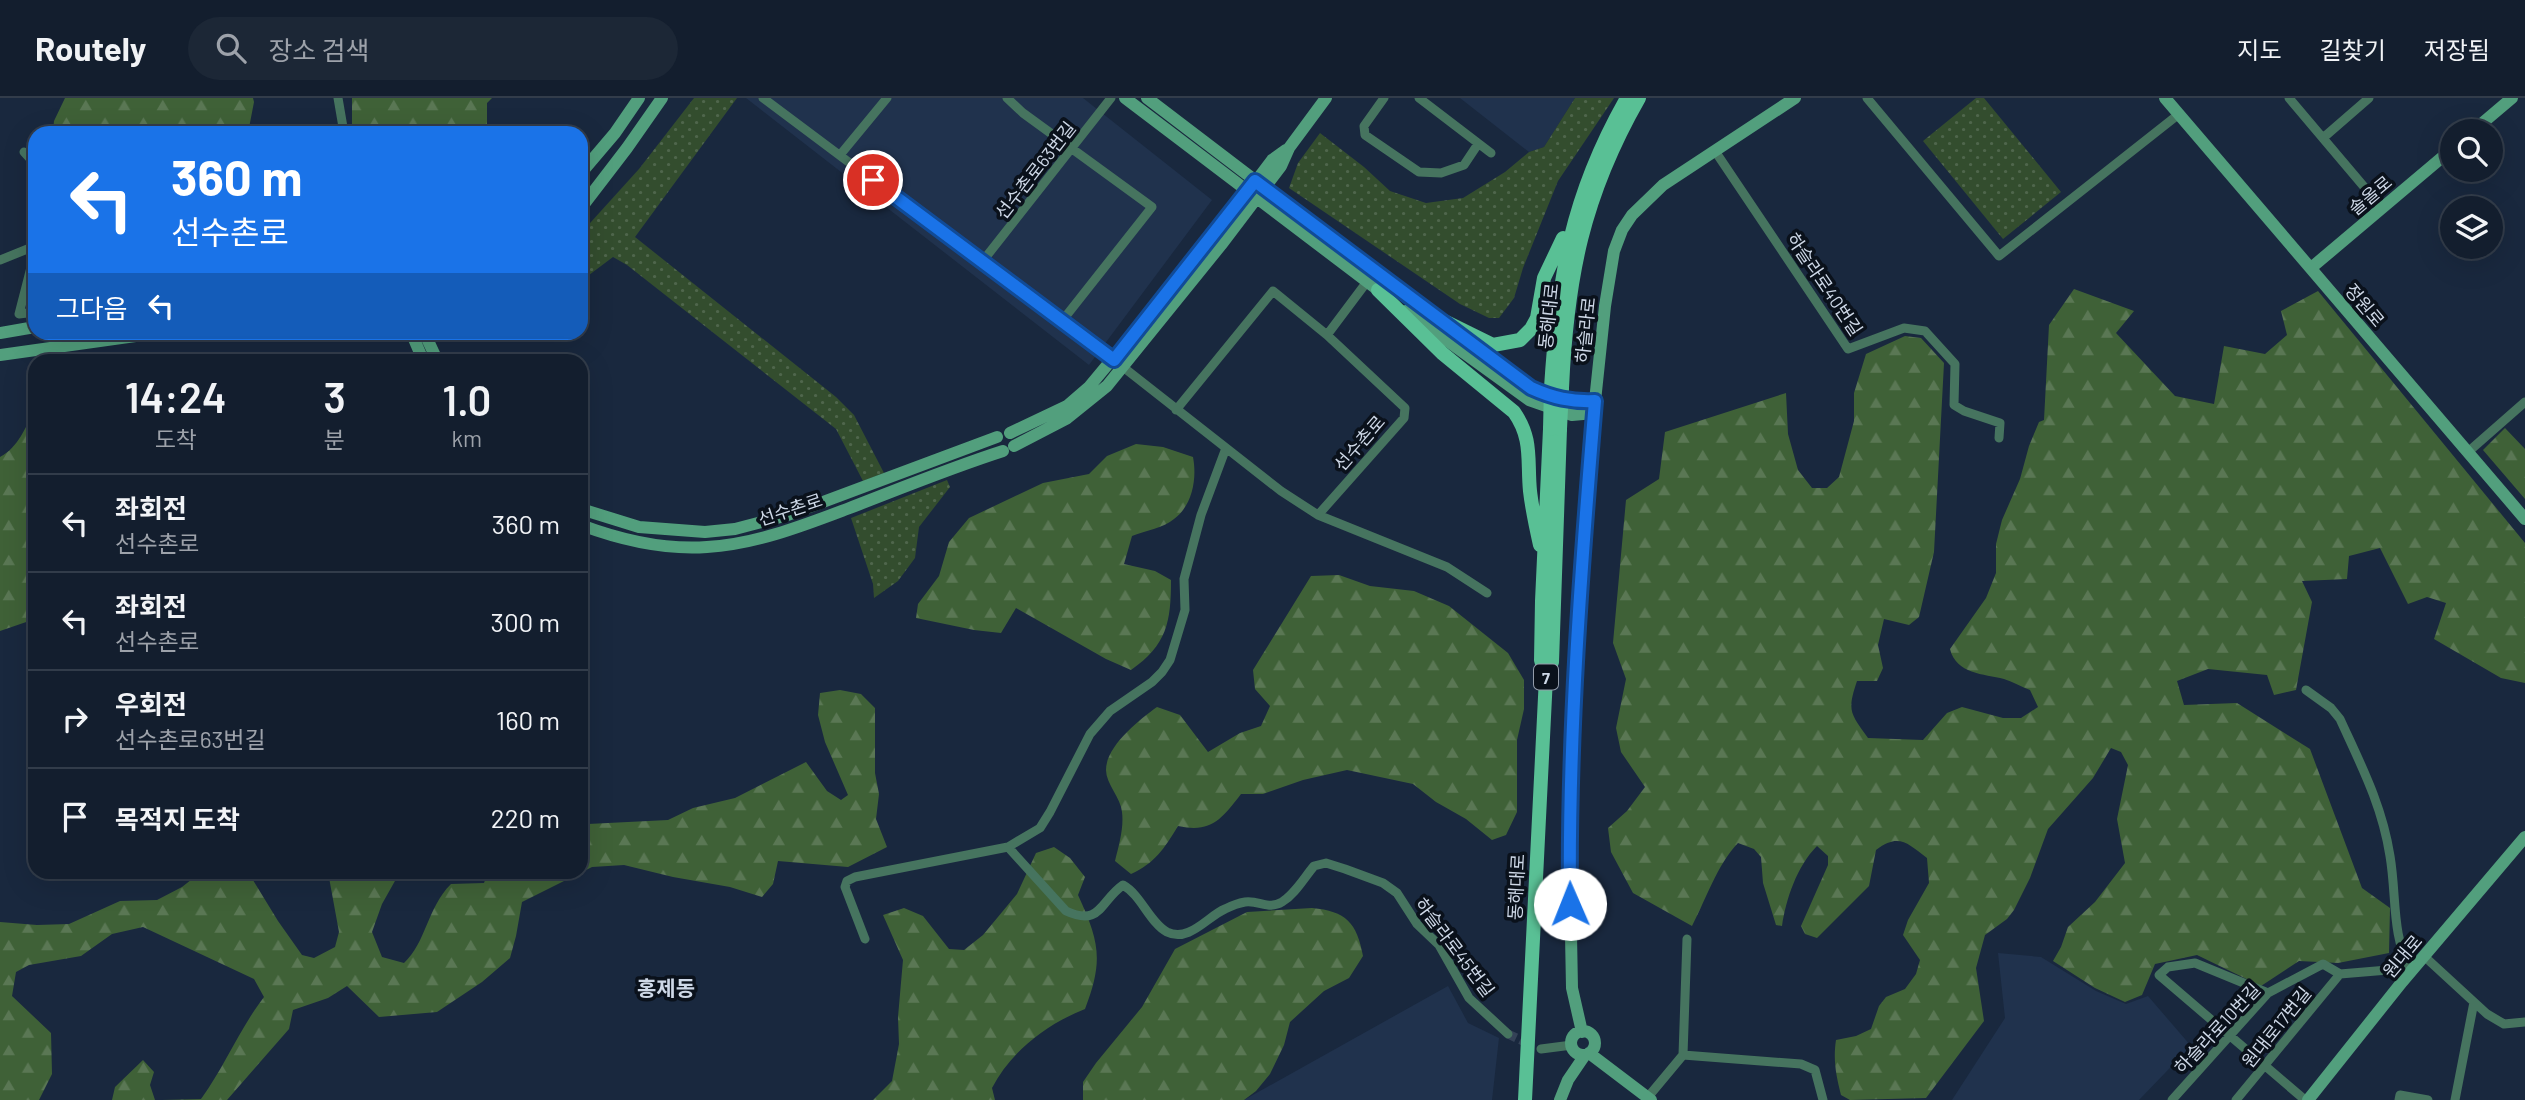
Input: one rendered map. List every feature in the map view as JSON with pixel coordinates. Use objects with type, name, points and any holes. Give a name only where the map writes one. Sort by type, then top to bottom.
[{"type":"main road","name":"동해대로","points":[[1546,677],[1541,660],[1544,571],[1557,388],[1558,296],[1565,256],[1581,199],[1600,149],[1627,98]]},
{"type":"main road","name":"동해대로","points":[[1557,388],[1569,295],[1581,235],[1601,175],[1639,98]]},
{"type":"main road","points":[[1430,314],[1493,345],[1520,340],[1537,318],[1544,278],[1581,199]]},
{"type":"main road","points":[[1372,286],[1442,353],[1514,412],[1521,422],[1528,445],[1530,491],[1544,571]]},
{"type":"main road","name":"동해대로","points":[[1526,1097],[1546,677],[1552,662],[1555,429]]},
{"type":"street","points":[[338,98],[343,126]]},
{"type":"street","points":[[588,165],[615,133],[639,98]]},
{"type":"street","points":[[588,199],[662,98]]},
{"type":"street","points":[[763,98],[1118,363],[1281,491],[1318,515],[1447,568],[1487,593]]},
{"type":"street","points":[[840,155],[887,98]]},
{"type":"street","points":[[1007,98],[1023,113],[1152,208],[1062,321]]},
{"type":"street","name":"선수촌로63번길","points":[[982,262],[1111,98]]},
{"type":"street","points":[[1125,98],[1531,388],[1549,396],[1595,407]]},
{"type":"street","points":[[1147,98],[1372,286],[1529,400],[1572,415],[1595,407]]},
{"type":"street","name":"선수촌로","points":[[588,512],[639,527],[705,532],[735,529],[789,515],[1004,435],[1067,406],[1118,363],[1256,190],[1272,160],[1289,148],[1326,98]]},
{"type":"street","points":[[1384,98],[1364,126],[1365,135],[1419,172],[1441,173],[1464,165],[1478,144]]},
{"type":"street","points":[[1419,98],[1491,153]]},
{"type":"street","name":"하슬라로","points":[[1582,1032],[1572,988],[1569,830],[1581,599],[1595,407],[1609,271],[1622,230],[1646,200],[1663,185],[1794,98]]},
{"type":"street","points":[[1867,98],[1999,256],[2179,114]]},
{"type":"street","name":"정원로","points":[[2165,98],[2525,519]]},
{"type":"street","points":[[2289,98],[2382,208]]},
{"type":"street","points":[[2323,138],[2370,98]]},
{"type":"street","points":[[2487,119],[2510,99]]},
{"type":"street","name":"하슬라로40번길","points":[[1715,150],[1848,349],[1904,328],[1925,331],[1955,364],[1954,405],[2000,423],[1999,438]]},
{"type":"street","points":[[24,152],[28,156]]},
{"type":"street","name":"솔올로","points":[[2311,268],[2440,159]]},
{"type":"street","points":[[0,260],[28,249]]},
{"type":"street","points":[[28,280],[19,314],[28,313]]},
{"type":"street","points":[[1326,335],[1372,286]]},
{"type":"street","name":"선수촌로","points":[[1176,410],[1273,291],[1326,335],[1405,408],[1404,418],[1318,515]]},
{"type":"street","points":[[0,333],[28,328]]},
{"type":"street","points":[[0,355],[107,340]]},
{"type":"street","name":"선수촌로","points":[[588,528],[636,542],[706,547],[738,543],[793,529],[1009,449],[1066,419],[1107,386],[1118,363]]},
{"type":"street","points":[[2468,452],[2525,402]]},
{"type":"street","points":[[1004,435],[997,445],[1009,449]]},
{"type":"street","points":[[865,939],[845,887],[847,881],[855,877],[1008,847],[1040,828],[1090,734],[1110,711],[1162,672],[1170,660],[1185,610],[1184,579],[1201,515],[1226,448]]},
{"type":"street","points":[[600,532],[604,518]]},
{"type":"street","points":[[2306,690],[2331,708],[2340,719],[2379,805],[2390,857],[2398,941],[2411,972]]},
{"type":"street","name":"원대로","points":[[2307,1100],[2402,982],[2525,837]]},
{"type":"street","name":"하슬라로45번길","points":[[1008,847],[1066,911],[1079,917],[1090,917],[1123,885],[1133,892],[1167,932],[1177,934],[1186,934],[1222,909],[1246,902],[1279,905],[1290,897],[1314,866],[1326,863],[1383,883],[1397,893],[1417,924],[1439,945],[1469,998],[1508,1034]]},
{"type":"street","points":[[1559,1100],[1568,1080],[1587,1054],[1594,1046],[1590,1033],[1582,1032],[1573,1037],[1572,1045],[1575,1051],[1587,1054],[1649,1099],[1683,1055],[1687,939]]},
{"type":"street","points":[[2425,957],[2487,1014],[2504,1024],[2525,1022]]},
{"type":"street","points":[[2268,993],[2195,963],[2168,967],[2159,975],[2307,1100]]},
{"type":"street","name":"하슬라로10번길","points":[[2172,1100],[2268,993],[2323,964],[2340,974],[2388,970],[2402,982]]},
{"type":"street","name":"원대로17번길","points":[[2236,1100],[2340,974]]},
{"type":"street","points":[[2455,1100],[2474,1002]]},
{"type":"street","points":[[1541,1049],[1572,1045]]},
{"type":"street","points":[[1683,1055],[1801,1064],[1815,1070],[1823,1100]]},
{"type":"street","points":[[2399,1100],[2400,1095],[2428,1100]]},
{"type":"shaded area","points":[[746,98],[1083,98],[1212,200],[1089,365]]},
{"type":"shaded area","points":[[1460,98],[1575,98],[1544,147],[1529,152]]},
{"type":"shaded area","points":[[1998,953],[2041,957],[2096,991],[2126,1004],[2148,996],[2191,1046],[2139,1100],[1952,1100],[2005,1018]]},
{"type":"shaded area","points":[[1448,986],[1468,1023],[1499,1038],[1492,1100],[1244,1100]]},
{"type":"green space","points":[[65,98],[253,98],[254,102],[249,126],[54,126]]},
{"type":"green space","points":[[352,98],[492,98],[487,103],[487,126],[352,126]]},
{"type":"green space","points":[[694,98],[737,98],[635,237],[836,397],[854,415],[884,473],[863,481],[836,429],[627,265],[613,257],[588,276],[588,225],[639,169]]},
{"type":"green space","points":[[1575,98],[1614,98],[1558,181],[1523,268],[1514,298],[1499,318],[1489,318],[1460,304],[1289,188],[1298,163],[1320,133],[1390,191],[1426,203],[1463,198],[1505,172],[1529,152],[1544,147]]},
{"type":"green space","points":[[1976,98],[1984,98],[2061,192],[2003,239],[1923,141]]},
{"type":"green space","points":[[2074,289],[2134,311],[2116,333],[2175,396],[2214,404],[2224,346],[2265,354],[2287,335],[2281,311],[2318,291],[2525,543],[2525,683],[2501,678],[2434,639],[2446,603],[2427,597],[2408,604],[2380,548],[2349,556],[2347,579],[2302,581],[2312,602],[2296,690],[2274,695],[2267,675],[2208,669],[2177,681],[2184,705],[2237,703],[2310,749],[2362,888],[2390,908],[2389,953],[2338,963],[2299,961],[2261,986],[2197,955],[2155,964],[2142,995],[2125,1002],[2095,988],[2053,961],[2068,927],[2095,902],[2125,863],[2117,819],[2128,765],[2121,752],[2111,748],[2093,778],[2048,829],[2030,878],[2014,910],[2007,919],[1985,935],[1976,968],[1984,1021],[1926,1098],[1850,1100],[1841,1095],[1839,1088],[1835,1061],[1836,1040],[1856,1036],[1871,1029],[1879,1006],[1886,997],[1905,989],[1916,974],[1920,960],[1903,935],[1908,920],[1929,883],[1927,858],[1908,844],[1897,841],[1876,850],[1869,886],[1817,938],[1805,934],[1801,926],[1828,865],[1828,856],[1817,846],[1794,883],[1782,926],[1776,925],[1763,883],[1761,857],[1754,849],[1738,843],[1718,872],[1692,926],[1633,893],[1611,852],[1608,828],[1627,811],[1645,787],[1621,752],[1616,728],[1626,679],[1613,643],[1626,500],[1659,479],[1665,432],[1786,393],[1788,434],[1798,470],[1812,488],[1827,488],[1839,477],[1854,421],[1854,393],[1866,354],[1905,336],[1921,338],[1944,363],[1934,552],[1919,617],[1909,625],[1884,619],[1878,645],[1883,668],[1877,681],[1857,681],[1852,711],[1868,738],[1923,740],[1947,713],[1962,707],[2003,718],[2021,718],[2038,707],[2030,690],[2004,679],[1964,668],[1958,664],[1950,649],[1986,598],[1996,573],[1996,544],[2002,520],[2020,479],[2039,422],[2044,420],[2049,325]]},
{"type":"green space","points":[[28,424],[28,621],[0,631],[0,457],[7,453]]},
{"type":"green space","points":[[2505,428],[2525,449],[2525,499],[2483,450]]},
{"type":"green space","points":[[1136,444],[1163,447],[1193,457],[1194,474],[1192,491],[1186,506],[1165,525],[1132,536],[1124,564],[1155,571],[1171,580],[1168,620],[1159,642],[1143,661],[1131,670],[1106,659],[1016,608],[1001,633],[916,618],[918,604],[939,576],[949,542],[969,518],[1043,483],[1089,474],[1107,456]]},
{"type":"green space","points":[[947,480],[950,487],[919,527],[915,558],[898,581],[874,598],[873,584],[851,518]]},
{"type":"green space","points":[[1339,575],[1370,586],[1414,591],[1449,606],[1508,653],[1524,680],[1524,709],[1517,740],[1517,812],[1506,835],[1492,840],[1413,784],[1347,770],[1303,780],[1263,794],[1241,794],[1221,817],[1207,826],[1178,826],[1158,855],[1131,874],[1115,861],[1122,830],[1122,812],[1106,770],[1107,761],[1117,743],[1157,707],[1180,715],[1208,752],[1240,733],[1261,726],[1270,706],[1255,689],[1253,670],[1311,576]]},
{"type":"green space","points":[[840,690],[861,694],[875,708],[875,773],[879,794],[876,819],[887,847],[848,867],[778,861],[773,884],[762,897],[730,887],[624,865],[588,869],[588,824],[668,820],[693,808],[735,798],[806,762],[827,791],[841,800],[848,795],[825,742],[818,715],[820,693]]},
{"type":"green space","points":[[1054,847],[1070,858],[1085,877],[1078,895],[1091,925],[1097,964],[1085,1009],[1057,1022],[1031,1040],[1009,1062],[992,1088],[995,1100],[873,1100],[892,1081],[899,1044],[898,1017],[903,960],[883,915],[904,908],[923,916],[949,949],[964,950],[983,935],[1017,894],[1036,853]]},
{"type":"green space","points":[[192,879],[252,879],[302,955],[314,958],[335,947],[339,932],[329,879],[396,879],[382,904],[372,932],[382,957],[404,963],[417,946],[443,893],[451,884],[484,883],[485,879],[568,879],[522,902],[510,958],[482,982],[437,1012],[379,1017],[347,986],[328,998],[293,1010],[289,1029],[227,1100],[162,1100],[201,1099],[264,997],[254,979],[143,927],[112,934],[81,956],[29,965],[16,972],[12,996],[51,1033],[52,1074],[39,1100],[0,1100],[0,922],[69,924],[120,901],[157,900]]},
{"type":"green space","points":[[1312,908],[1333,912],[1348,921],[1357,935],[1363,956],[1349,978],[1324,991],[1290,1022],[1284,1045],[1270,1074],[1256,1091],[1244,1100],[1083,1100],[1083,1082],[1142,1007],[1175,949],[1247,912]]},
{"type":"green space","points":[[143,1060],[154,1072],[150,1085],[155,1100],[112,1100],[115,1087]]},
{"type":"tunnel","points":[[1508,1034],[1529,1044]]},
{"type":"district","name":"홍제동","points":[[666,987]]},
{"type":"route","points":[[873,180],[1114,360],[1213,238],[1255,181],[1531,388],[1573,402],[1595,401],[1570,804],[1570,904]]}]
